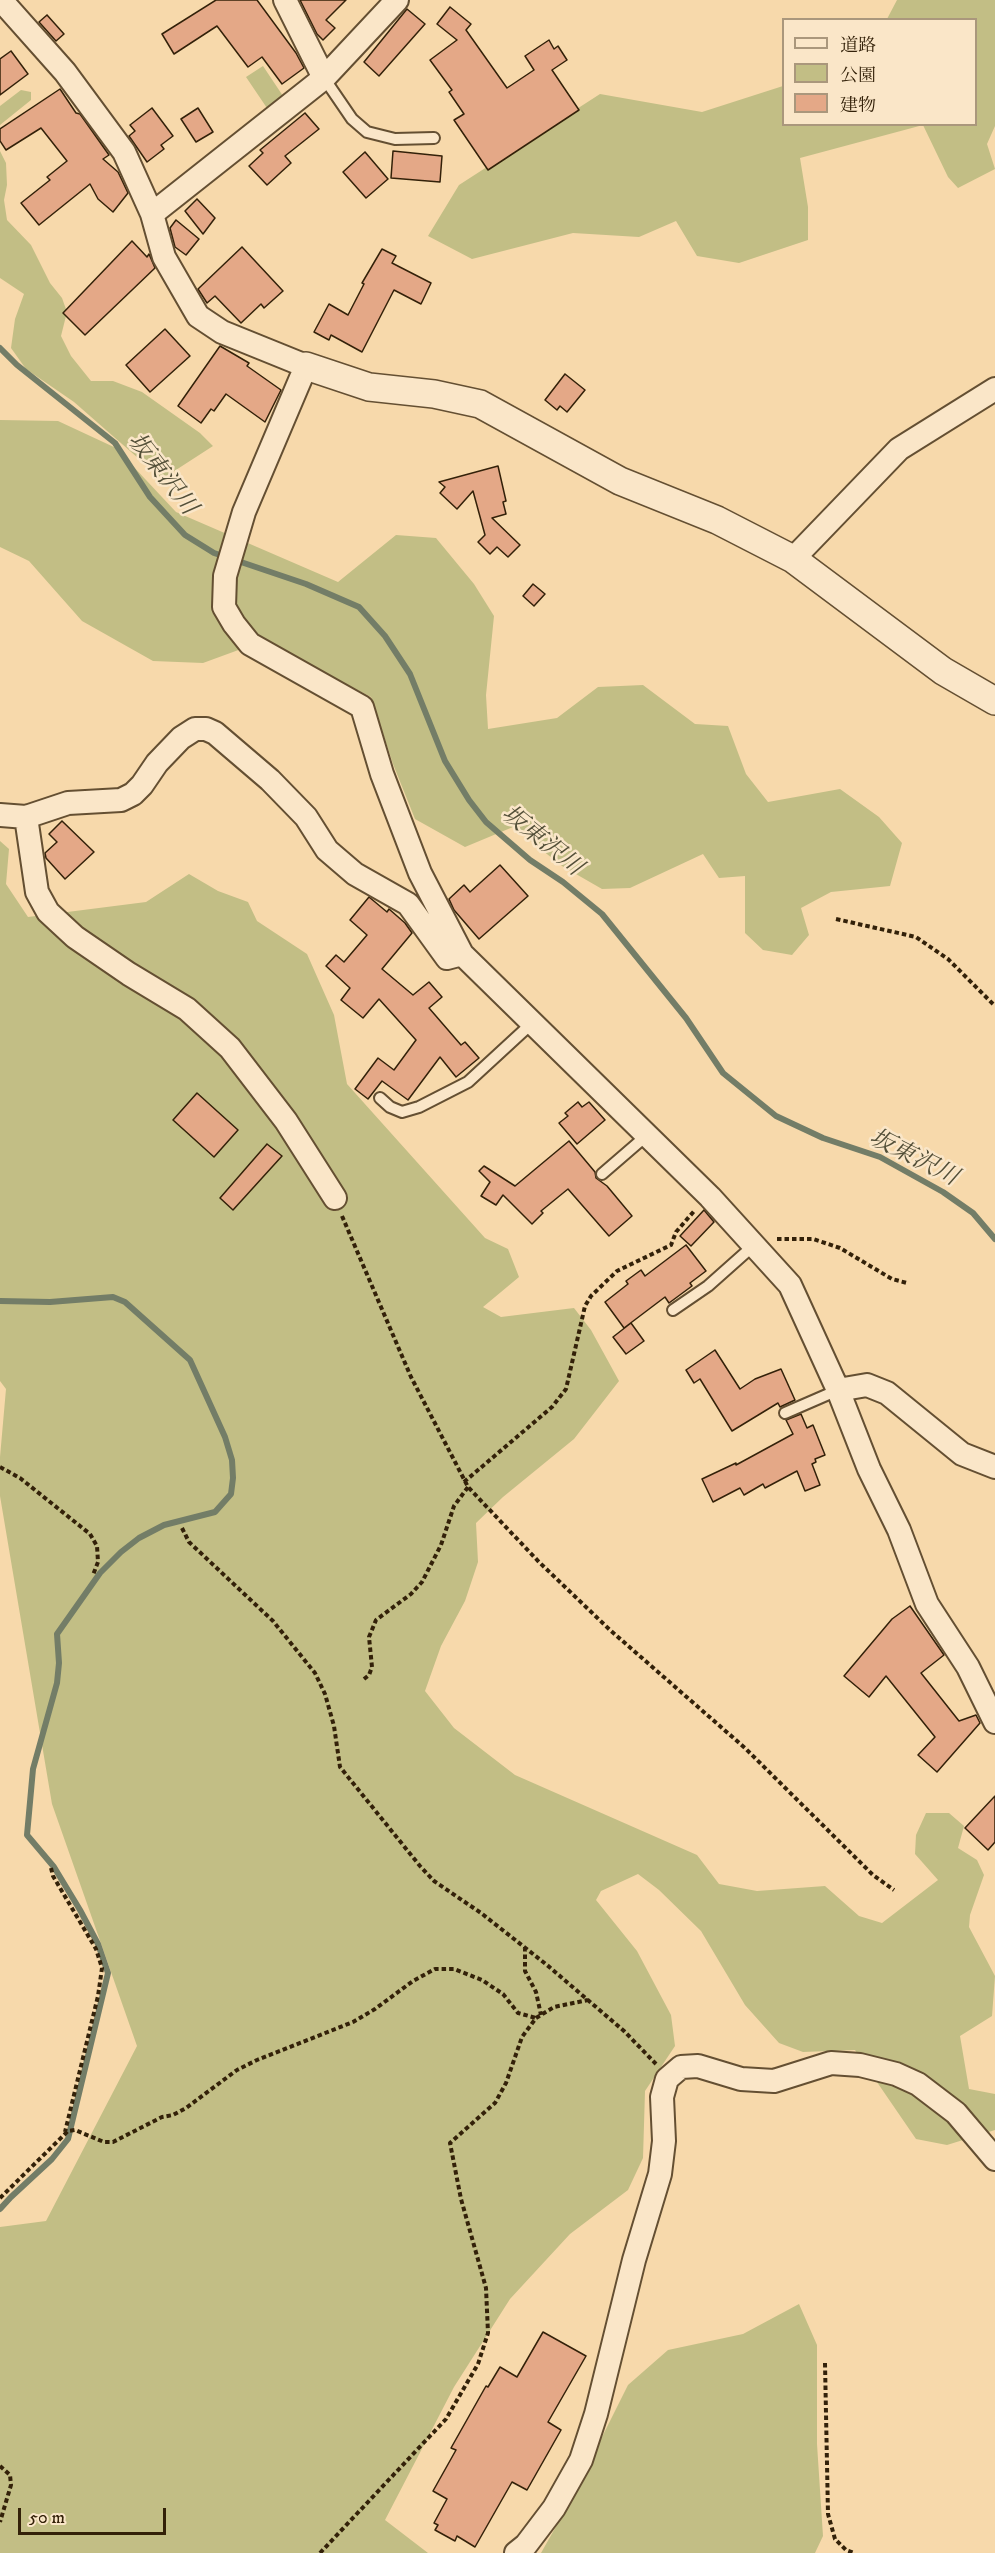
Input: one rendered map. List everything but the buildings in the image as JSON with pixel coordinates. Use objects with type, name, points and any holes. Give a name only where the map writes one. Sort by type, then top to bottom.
[{"type":"street","points":[[0,0],[65,72],[124,152],[153,214],[164,257],[198,316],[222,332],[306,366],[369,387],[434,394],[480,404],[620,481],[717,520],[793,559],[943,671],[995,701]]},
{"type":"street","points":[[285,0],[324,78]]},
{"type":"street","points":[[153,214],[324,78],[397,0]]},
{"type":"street","points":[[306,366],[244,512],[225,576],[224,607],[250,644],[362,707],[382,774],[420,873],[462,954],[710,1197],[790,1285],[838,1390],[869,1469],[899,1530],[927,1605],[968,1667],[995,1722]]},
{"type":"street","points":[[793,559],[899,448],[995,389]]},
{"type":"street","points":[[0,815],[26,817],[68,803],[110,801],[133,794],[181,738],[195,729],[206,729],[215,733],[270,780],[306,817],[334,856],[355,874],[408,904],[447,958],[462,954]]},
{"type":"street","points":[[26,817],[37,892],[48,912],[75,938],[187,1009],[230,1048],[286,1120],[335,1198]]},
{"type":"street","points":[[838,1390],[867,1385],[887,1393],[962,1454],[995,1467]]},
{"type":"street","points":[[516,2553],[526,2545],[560,2498],[580,2460],[596,2414],[634,2260],[660,2174],[664,2140],[662,2097],[667,2079],[681,2067],[698,2066],[741,2079],[774,2081],[831,2063],[860,2065],[896,2074],[918,2084],[956,2113],[995,2159]]},
{"type":"lane","points":[[324,78],[352,119],[367,132],[395,139],[434,138]]},
{"type":"lane","points":[[380,1098],[390,1107],[402,1112],[419,1107],[468,1082],[531,1024]]},
{"type":"lane","points":[[602,1174],[646,1136]]},
{"type":"lane","points":[[673,1310],[708,1286],[753,1246]]},
{"type":"lane","points":[[785,1413],[838,1390]]},
{"type":"path","points":[[836,919],[916,938],[948,959],[995,1006]]},
{"type":"path","points":[[464,1482],[552,1407],[566,1389],[585,1306],[591,1296],[617,1271],[671,1245],[676,1232],[710,1197]]},
{"type":"path","points":[[335,1198],[411,1377],[468,1487],[539,1562],[610,1630],[745,1748],[873,1875],[894,1890]]},
{"type":"path","points":[[753,1246],[781,1238],[813,1239],[840,1248],[892,1279],[907,1283]]},
{"type":"path","points":[[0,1467],[21,1478],[47,1497],[90,1534],[97,1546],[98,1562],[93,1575]]},
{"type":"path","points":[[364,1679],[369,1675],[372,1667],[369,1636],[375,1620],[411,1594],[422,1582],[437,1554],[454,1506],[468,1487]]},
{"type":"path","points":[[182,1528],[189,1542],[273,1621],[315,1673],[334,1726],[340,1767],[392,1834],[434,1881],[525,1947],[624,2031],[667,2079]]},
{"type":"path","points":[[0,2198],[65,2132],[98,1996],[102,1968],[96,1949],[53,1876],[51,1868]]},
{"type":"path","points":[[525,1947],[525,1971],[536,1992],[541,2015]]},
{"type":"path","points":[[65,2132],[75,2130],[104,2142],[113,2142],[162,2117],[186,2108],[237,2070],[352,2022],[435,1969],[454,1969],[482,1980],[503,1994],[518,2013],[536,2018]]},
{"type":"path","points":[[321,2553],[446,2419],[478,2364],[488,2333],[486,2288],[461,2199],[450,2143],[495,2103],[506,2083],[522,2037],[536,2018],[554,2007],[588,2000]]},
{"type":"path","points":[[825,2363],[828,2514],[836,2539],[846,2550],[854,2553]]},
{"type":"path","points":[[0,2466],[10,2475],[11,2485],[0,2522]]},
{"type":"green space","points":[[897,0],[995,0],[995,126],[987,144],[995,169],[958,188],[948,177],[923,126],[977,126],[977,18],[888,18]]},
{"type":"green space","points":[[263,66],[287,102],[271,114],[246,77]]},
{"type":"green space","points":[[782,86],[782,126],[919,126],[800,158],[808,207],[808,240],[739,263],[697,256],[676,221],[639,237],[573,233],[472,259],[428,236],[459,185],[600,94],[702,112]]},
{"type":"green space","points":[[21,90],[31,92],[31,100],[0,125],[0,106]]},
{"type":"green space","points":[[0,151],[6,163],[7,185],[4,200],[7,220],[31,245],[50,283],[62,298],[67,312],[61,336],[71,356],[91,381],[113,381],[142,392],[200,433],[213,446],[162,479],[74,402],[26,369],[11,348],[15,319],[24,294],[0,278]]},
{"type":"green space","points":[[0,420],[58,421],[116,448],[176,512],[338,582],[396,535],[436,538],[474,584],[494,616],[486,695],[488,729],[557,718],[598,687],[643,685],[695,724],[728,726],[746,774],[768,802],[840,789],[879,817],[902,843],[890,886],[831,892],[801,908],[809,935],[792,955],[763,950],[745,933],[745,876],[719,878],[703,854],[630,888],[602,889],[562,866],[513,827],[465,847],[415,819],[393,764],[371,697],[263,641],[203,663],[153,661],[82,621],[29,561],[0,547]]},
{"type":"green space","points":[[0,841],[9,849],[6,884],[28,917],[146,902],[189,874],[218,891],[248,902],[257,921],[307,954],[334,1015],[347,1084],[485,1238],[508,1249],[519,1277],[483,1307],[501,1317],[574,1308],[591,1330],[619,1381],[574,1439],[503,1497],[476,1523],[478,1562],[465,1601],[441,1646],[425,1691],[454,1728],[515,1775],[697,1855],[719,1884],[757,1891],[825,1886],[859,1916],[882,1923],[938,1880],[915,1854],[916,1835],[926,1813],[949,1813],[964,1826],[958,1848],[977,1860],[984,1875],[970,1915],[969,1927],[995,1976],[992,2016],[960,2036],[969,2089],[995,2094],[995,2130],[947,2145],[916,2139],[855,2050],[803,2052],[779,2043],[745,2005],[701,1931],[659,1890],[638,1874],[601,1891],[596,1900],[637,1951],[671,2015],[675,2046],[645,2091],[643,2158],[628,2190],[570,2234],[510,2299],[454,2387],[385,2520],[428,2553],[0,2553],[0,2227],[46,2221],[137,2046],[52,1804],[0,1496],[0,1457],[6,1389],[0,1381]]},
{"type":"green space","points":[[799,2304],[817,2345],[817,2444],[823,2536],[815,2553],[541,2553],[567,2507],[628,2385],[668,2350],[743,2334]]},
{"type":"waterway","name":"坂東沢川","points":[[0,348],[17,365],[115,443],[150,497],[185,535],[214,553],[226,557]]},
{"type":"waterway","name":"坂東沢川","points":[[235,560],[306,584],[359,607],[385,636],[410,674],[445,761],[469,800],[486,822],[530,860],[563,882],[602,914],[686,1018],[723,1073],[776,1116],[823,1138],[880,1157],[943,1192],[973,1213],[995,1239]]},
{"type":"waterway","points":[[0,1301],[50,1302],[113,1297],[125,1302],[190,1360],[225,1437],[232,1460],[233,1478],[231,1494],[215,1512],[164,1525],[139,1538],[121,1552],[100,1573],[57,1634],[59,1663],[57,1683],[33,1769],[27,1835],[54,1867],[80,1910],[98,1944],[108,1973],[68,2139],[52,2159],[0,2209]]}]
